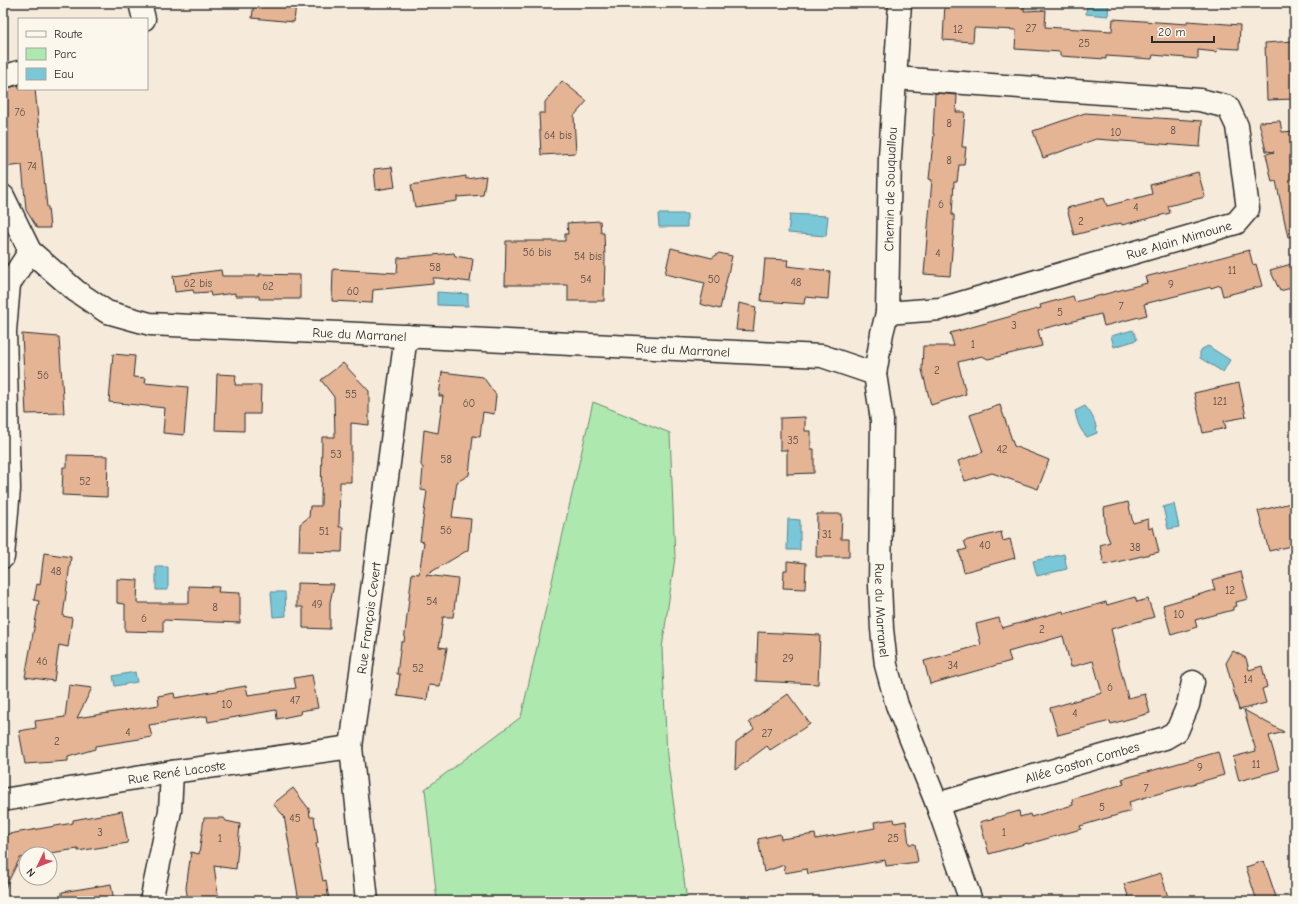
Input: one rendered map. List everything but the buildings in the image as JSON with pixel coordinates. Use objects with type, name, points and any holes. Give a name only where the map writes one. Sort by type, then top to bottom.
[{"type":"street","points":[[140,3],[144,18]]},
{"type":"street","name":"Chemin de Souquallou","points":[[875,374],[882,334],[888,313],[890,156],[900,3]]},
{"type":"street","points":[[3,77],[18,72]]},
{"type":"street","name":"Rue Alain Mimoune","points":[[888,313],[940,309],[1236,223],[1248,208],[1237,126],[1228,107],[1200,100],[895,78]]},
{"type":"street","name":"Rue du Marranel","points":[[3,196],[30,251],[76,291],[107,312],[150,324],[822,356],[875,374],[882,420],[880,585],[882,629],[886,665],[897,705],[937,804],[971,901]]},
{"type":"street","points":[[3,557],[9,489],[5,422],[5,331],[9,284],[30,251]]},
{"type":"street","name":"Rue François Cevert","points":[[367,901],[351,747],[406,336]]},
{"type":"street","name":"Allée Gaston Combes","points":[[937,804],[1165,738],[1176,731],[1188,705],[1193,682]]},
{"type":"street","name":"Rue René Lacoste","points":[[3,800],[172,772],[351,747]]},
{"type":"street","points":[[151,901],[170,811],[172,772]]},
{"type":"green space","points":[[593,402],[670,433],[675,558],[662,648],[667,756],[687,901],[437,901],[425,789],[521,717]]},
{"type":"water","points":[[1087,3],[1109,3],[1108,16],[1086,14]]},
{"type":"water","points":[[658,214],[687,214],[687,227],[659,227]]},
{"type":"water","points":[[790,214],[828,216],[826,236],[788,233]]},
{"type":"water","points":[[437,292],[468,294],[468,306],[437,305]]},
{"type":"water","points":[[1133,330],[1137,340],[1114,347],[1111,336]]},
{"type":"water","points":[[1208,346],[1230,360],[1223,372],[1200,358],[1200,352],[1202,349]]},
{"type":"water","points":[[1085,406],[1093,418],[1097,433],[1087,437],[1079,425],[1075,411]]},
{"type":"water","points":[[1174,504],[1179,527],[1168,529],[1163,507]]},
{"type":"water","points":[[788,519],[800,520],[800,550],[787,550]]},
{"type":"water","points":[[1064,554],[1067,569],[1037,576],[1033,561]]},
{"type":"water","points":[[156,567],[168,567],[168,590],[156,590]]},
{"type":"water","points":[[271,592],[285,592],[286,616],[273,617]]},
{"type":"water","points":[[135,672],[137,682],[115,686],[113,676]]}]
